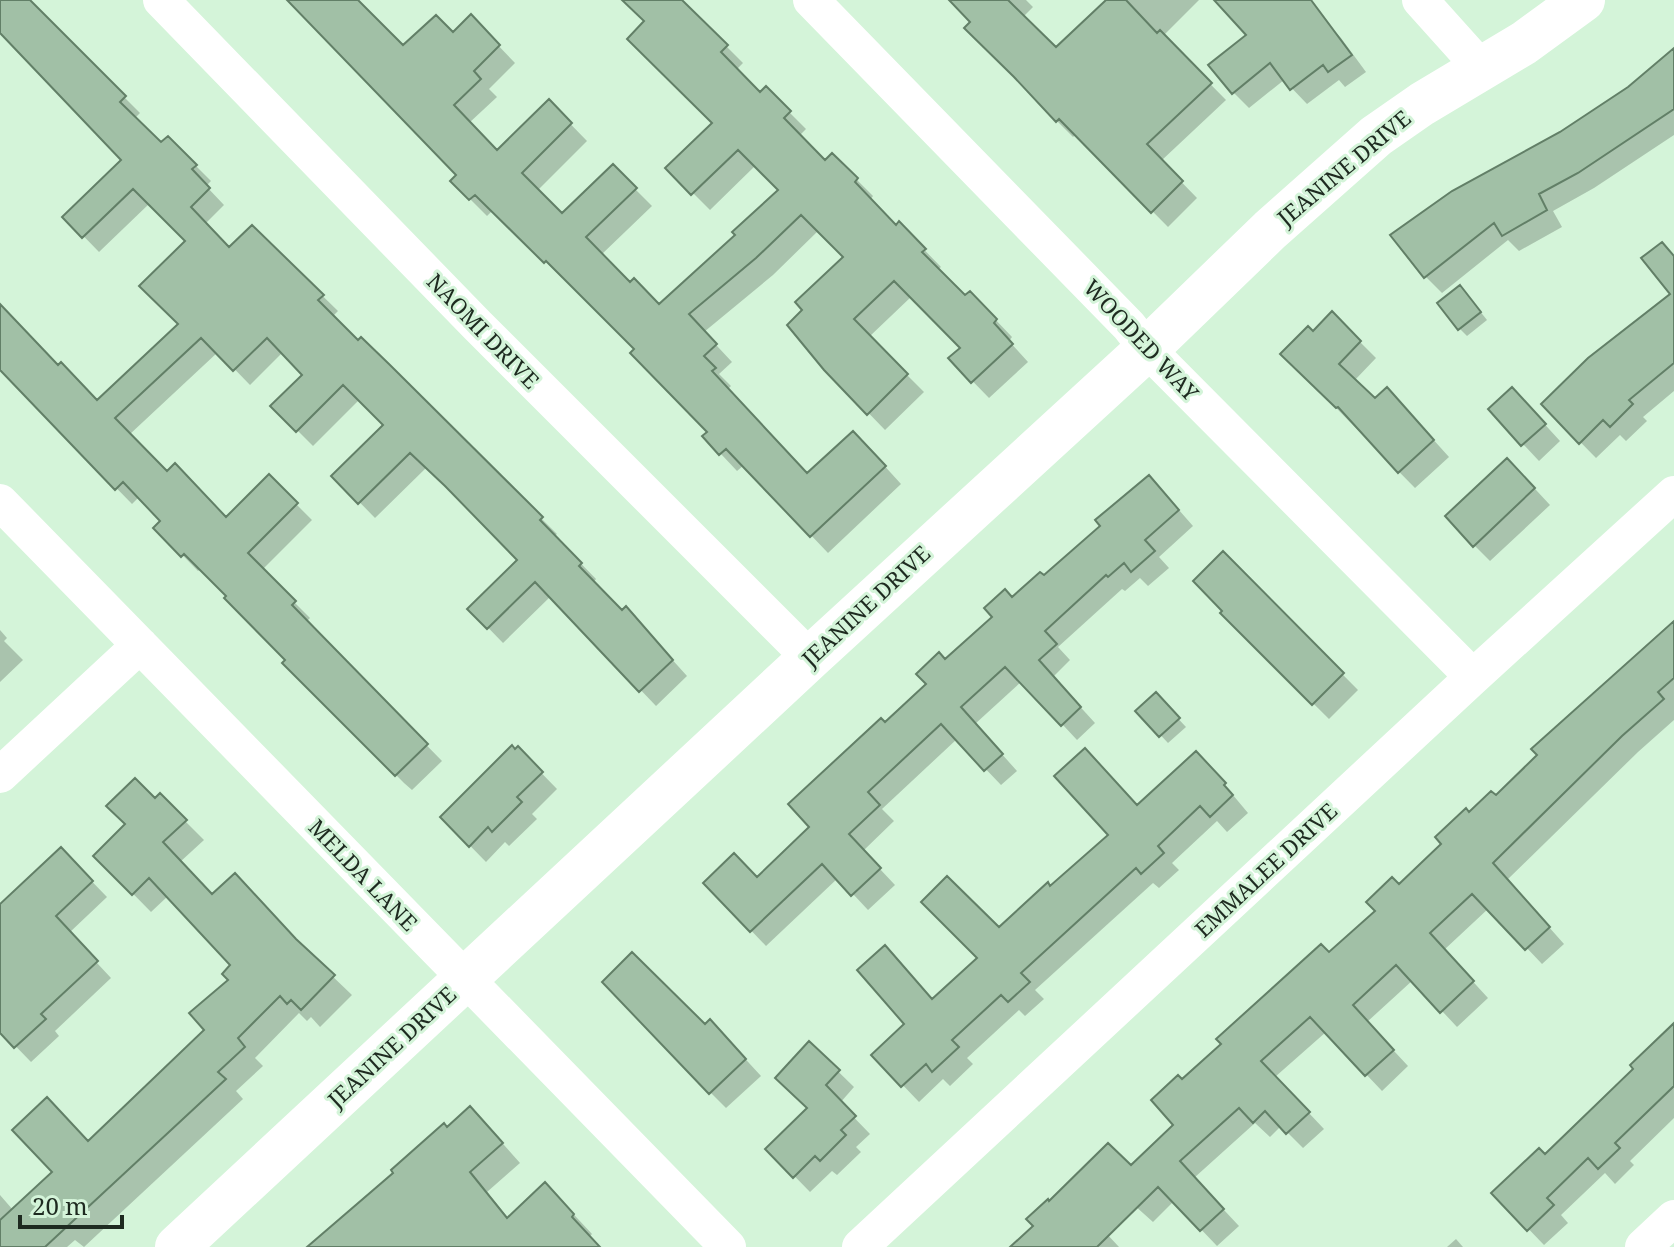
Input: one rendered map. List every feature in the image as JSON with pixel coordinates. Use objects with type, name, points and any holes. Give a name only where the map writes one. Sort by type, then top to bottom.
[{"type":"street","name":"NAOMI DRIVE","points":[[161,0],[499,347],[810,658]]},
{"type":"street","name":"WOODED WAY","points":[[811,0],[1129,326],[1147,349],[1473,677]]},
{"type":"street","points":[[1420,0],[1482,69]]},
{"type":"street","name":"JEANINE DRIVE","points":[[177,1247],[1147,349],[1270,230],[1376,136],[1422,104],[1524,43],[1583,0]]},
{"type":"street","name":"EMMALEE DRIVE","points":[[860,1247],[1674,494]]},
{"type":"street","name":"MELDA LANE","points":[[0,502],[728,1247]]},
{"type":"street","points":[[0,775],[140,645]]},
{"type":"street","points":[[1643,1247],[1674,1218]]},
{"type":"building","points":[[0,0],[30,0],[126,96],[120,102],[161,142],[168,136],[197,165],[192,169],[210,188],[191,207],[229,247],[252,225],[324,295],[318,300],[358,340],[361,337],[543,517],[540,520],[582,563],[579,566],[622,610],[626,606],[673,660],[639,692],[535,582],[487,629],[467,609],[517,560],[445,486],[410,453],[358,504],[331,476],[383,425],[343,385],[296,432],[270,406],[302,375],[267,338],[233,371],[201,338],[115,418],[167,471],[175,463],[226,517],[269,474],[298,503],[248,553],[296,601],[292,605],[428,744],[395,776],[282,663],[285,660],[224,598],[226,596],[153,528],[160,521],[123,482],[115,490],[0,370],[0,304],[58,365],[61,362],[97,400],[178,324],[139,286],[185,241],[133,189],[82,238],[62,217],[121,160],[0,33]]},
{"type":"building","points":[[287,0],[358,0],[403,45],[436,15],[453,32],[471,14],[500,45],[474,71],[481,79],[454,105],[497,150],[549,99],[572,123],[522,173],[562,213],[613,164],[637,188],[586,237],[630,282],[634,278],[659,304],[735,235],[732,232],[778,190],[738,150],[691,195],[665,168],[712,123],[627,39],[644,21],[622,0],[682,0],[728,45],[721,52],[760,92],[766,86],[791,111],[784,118],[825,160],[832,153],[858,178],[855,182],[896,225],[899,221],[926,249],[922,252],[965,295],[970,291],[997,319],[994,323],[1013,344],[971,383],[948,358],[960,348],[894,281],[854,319],[908,374],[867,415],[787,325],[802,310],[795,302],[843,257],[801,215],[756,258],[689,314],[717,344],[704,356],[716,368],[712,371],[807,473],[853,431],[886,466],[810,537],[726,449],[719,455],[702,436],[707,432],[630,353],[634,349],[546,261],[544,263],[475,195],[469,200],[450,181],[456,175]]},
{"type":"building","points":[[949,0],[1008,0],[1056,47],[1106,0],[1126,0],[1212,83],[1147,144],[1183,181],[1151,213],[964,28],[970,22]]},
{"type":"building","points":[[1214,0],[1311,0],[1352,55],[1328,72],[1323,65],[1290,90],[1270,63],[1232,94],[1208,65],[1246,35]]},
{"type":"building","points":[[1674,48],[1674,109],[1578,173],[1539,194],[1547,210],[1502,236],[1494,223],[1424,278],[1390,235],[1452,191],[1560,132],[1628,87]]},
{"type":"building","points":[[1662,242],[1674,256],[1674,363],[1629,400],[1633,404],[1610,427],[1603,420],[1579,444],[1541,404],[1588,358],[1670,294],[1641,258]]},
{"type":"building","points":[[1460,285],[1481,312],[1458,330],[1437,303]]},
{"type":"building","points":[[1332,311],[1361,341],[1339,364],[1375,398],[1387,387],[1434,440],[1398,473],[1338,407],[1280,354],[1308,326],[1313,331]]},
{"type":"building","points":[[1512,387],[1546,424],[1521,446],[1488,409]]},
{"type":"building","points":[[1507,458],[1535,488],[1473,547],[1445,516]]},
{"type":"building","points":[[1149,475],[1179,510],[1145,540],[1155,551],[1131,572],[1124,563],[1108,577],[1106,575],[1045,631],[1057,644],[1039,660],[1081,707],[1061,726],[1005,667],[961,707],[1003,754],[984,771],[941,724],[868,792],[880,805],[849,834],[881,868],[851,896],[822,864],[750,932],[703,883],[734,853],[757,877],[809,827],[788,804],[881,718],[885,722],[926,684],[916,674],[939,652],[945,659],[992,617],[984,608],[1005,589],[1012,597],[1040,572],[1044,575],[1100,526],[1095,520]]},
{"type":"building","points":[[1223,551],[1344,673],[1312,705],[1220,613],[1222,611],[1193,581]]},
{"type":"building","points":[[1674,621],[1674,678],[1658,692],[1664,699],[1493,863],[1550,927],[1525,950],[1472,894],[1430,933],[1474,981],[1440,1013],[1396,965],[1353,1005],[1394,1050],[1365,1076],[1310,1017],[1261,1061],[1310,1112],[1286,1134],[1265,1111],[1253,1123],[1239,1108],[1180,1161],[1224,1209],[1200,1231],[1158,1187],[1097,1247],[1010,1247],[1033,1226],[1026,1219],[1049,1201],[1108,1143],[1131,1165],[1173,1125],[1151,1100],[1178,1075],[1182,1079],[1221,1044],[1216,1039],[1321,944],[1329,952],[1375,911],[1366,902],[1392,877],[1399,884],[1441,844],[1435,837],[1466,808],[1469,812],[1491,791],[1496,795],[1537,755],[1531,749]]},
{"type":"building","points":[[1156,692],[1180,718],[1159,737],[1135,711]]},
{"type":"building","points":[[512,745],[515,749],[518,746],[543,772],[517,797],[522,802],[492,832],[488,827],[469,847],[440,817]]},
{"type":"building","points":[[1085,748],[1137,805],[1196,751],[1233,795],[1210,817],[1200,806],[1158,846],[1164,853],[1141,874],[1136,868],[1021,973],[1030,982],[1008,1002],[1001,995],[952,1040],[959,1047],[932,1072],[926,1064],[901,1087],[871,1055],[904,1024],[857,970],[885,945],[932,999],[977,958],[921,902],[947,876],[999,927],[1048,882],[1050,886],[1108,835],[1054,776]]},
{"type":"building","points":[[135,778],[155,798],[160,793],[187,820],[163,842],[212,894],[235,873],[296,939],[335,975],[301,1010],[291,1000],[287,1004],[280,996],[238,1038],[245,1047],[218,1072],[226,1079],[45,1247],[0,1247],[0,1220],[52,1172],[12,1130],[47,1097],[88,1141],[204,1030],[189,1013],[228,980],[222,974],[230,965],[149,878],[132,895],[93,856],[125,824],[106,806]]},
{"type":"building","points":[[61,847],[93,881],[56,916],[98,961],[41,1014],[46,1019],[14,1048],[0,1033],[0,904]]},
{"type":"building","points":[[632,952],[705,1024],[710,1019],[746,1059],[709,1094],[602,982]]},
{"type":"building","points":[[1674,1023],[1674,1086],[1615,1143],[1620,1148],[1598,1169],[1588,1158],[1547,1198],[1554,1205],[1527,1231],[1491,1193],[1539,1148],[1545,1154],[1633,1069],[1630,1065]]},
{"type":"building","points":[[809,1041],[840,1070],[826,1085],[856,1116],[841,1130],[846,1135],[820,1161],[815,1156],[793,1178],[765,1149],[807,1108],[775,1078]]},
{"type":"building","points":[[470,1106],[503,1143],[470,1172],[507,1218],[545,1182],[600,1247],[307,1247],[393,1173],[391,1170],[444,1123],[447,1127]]}]
